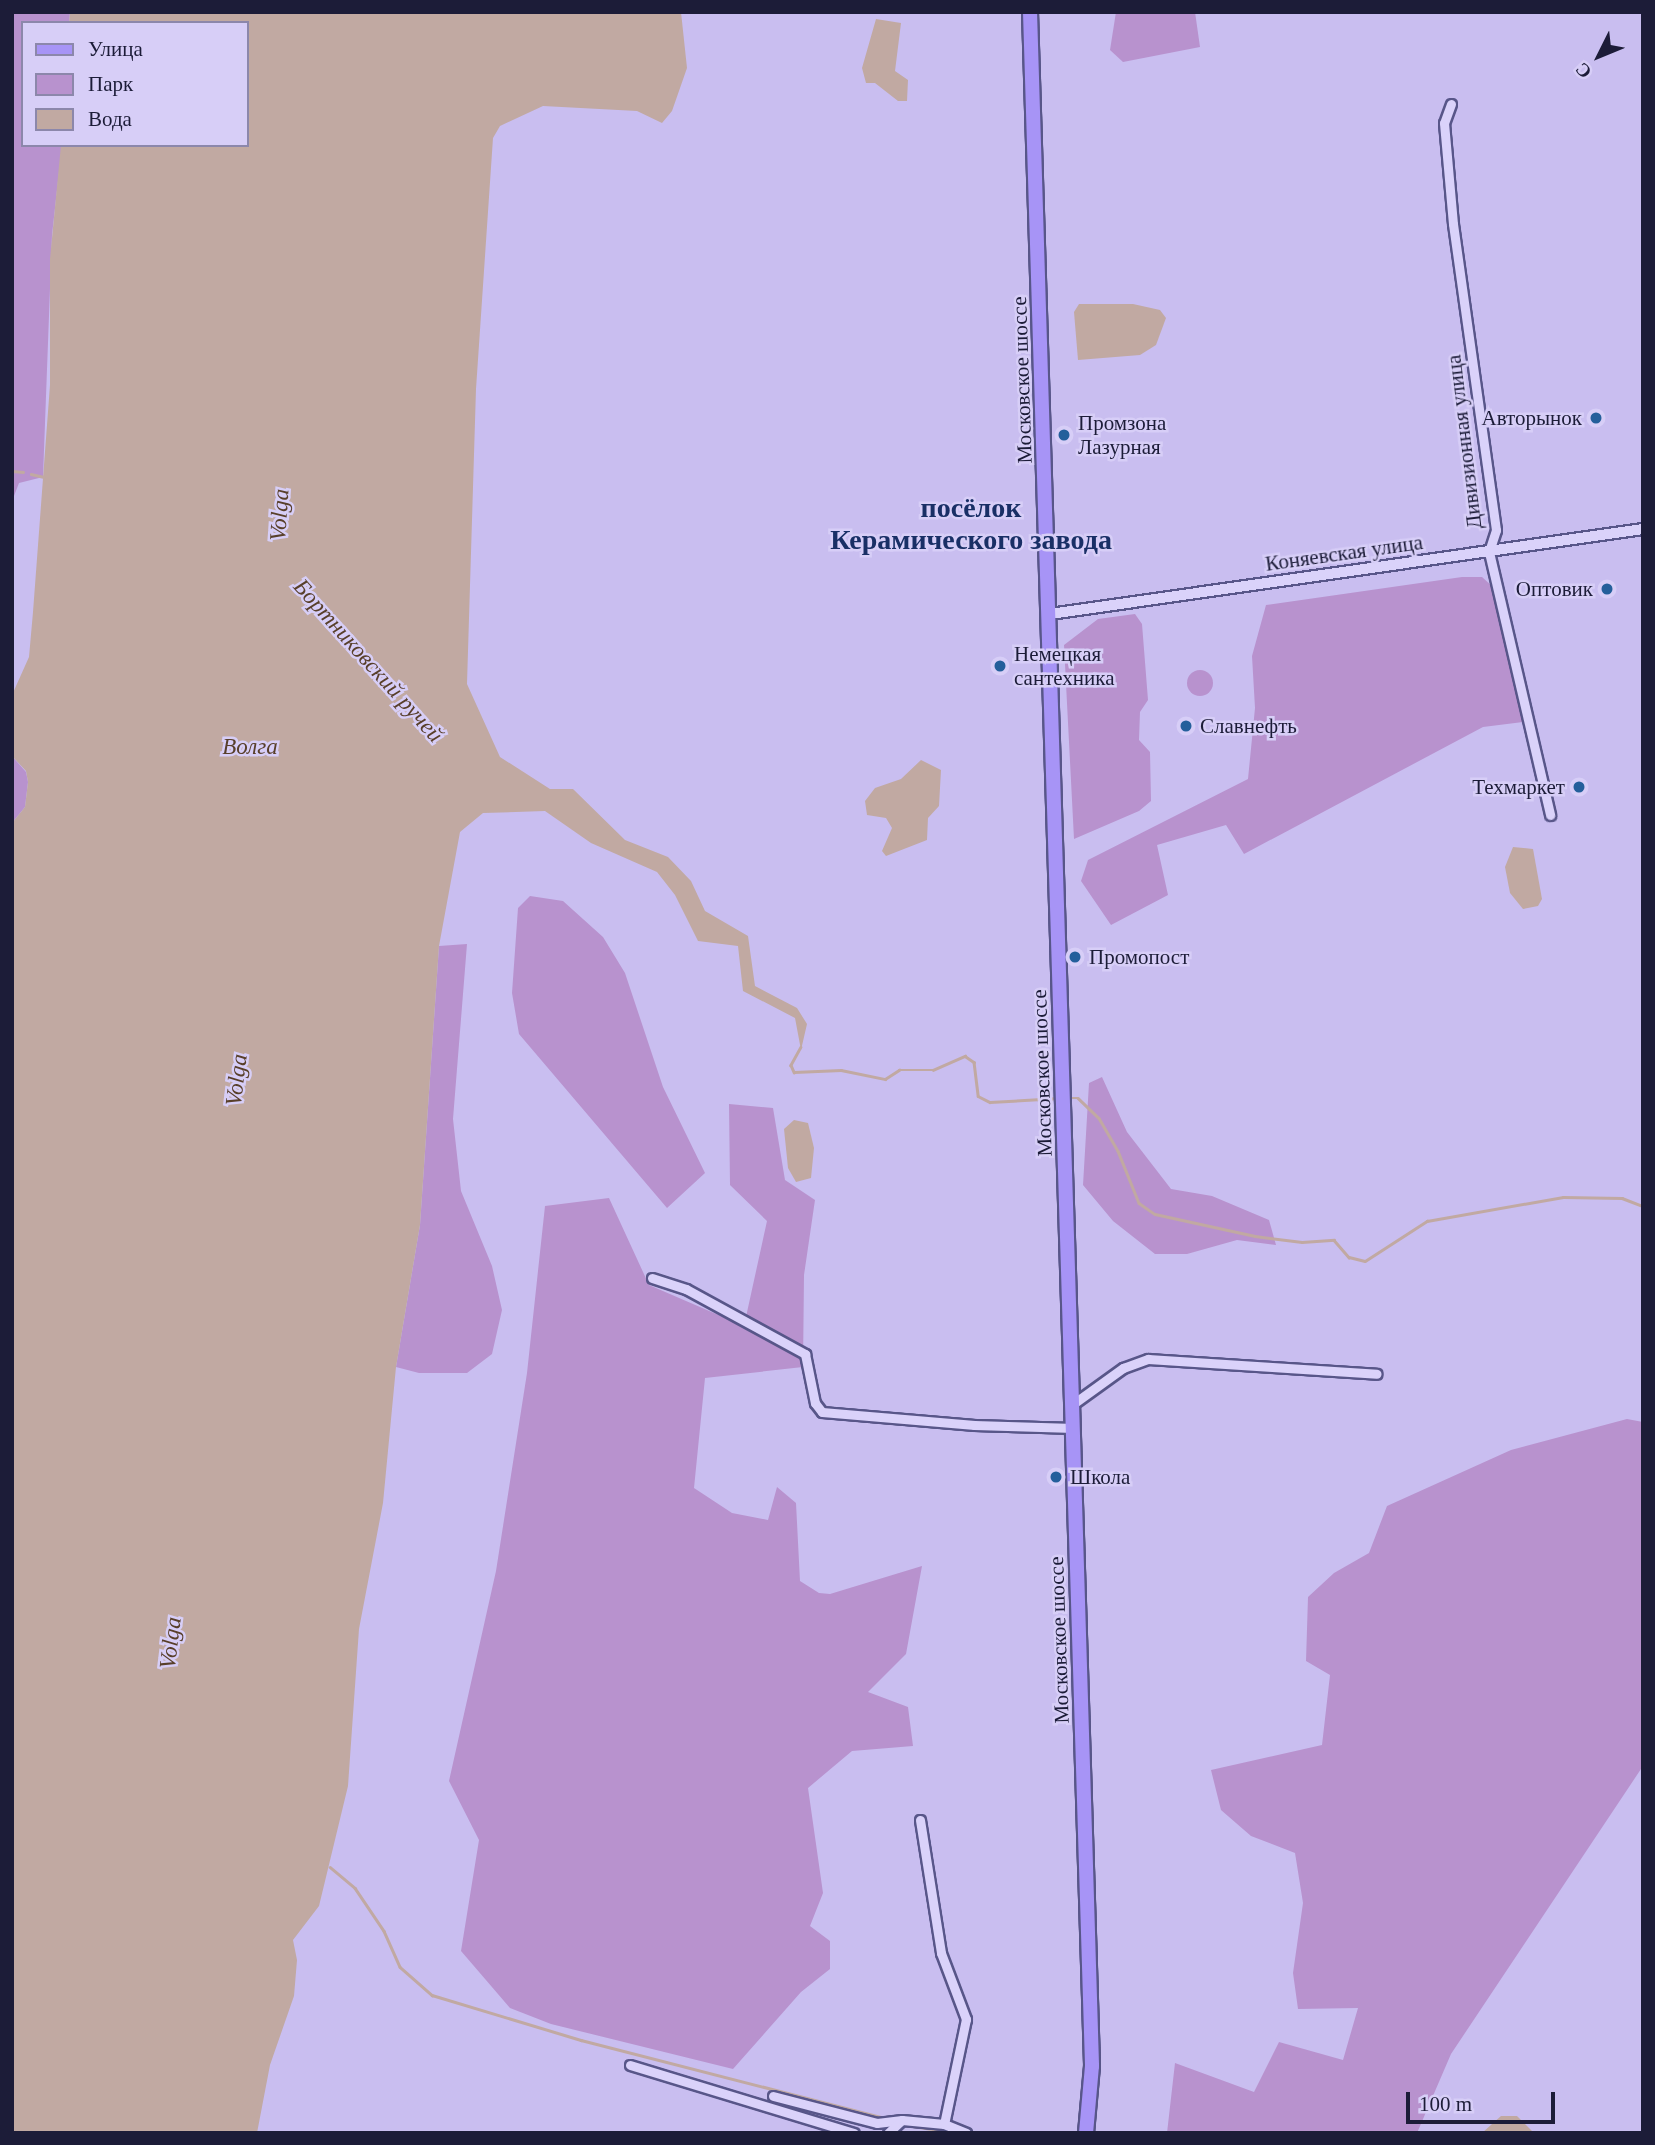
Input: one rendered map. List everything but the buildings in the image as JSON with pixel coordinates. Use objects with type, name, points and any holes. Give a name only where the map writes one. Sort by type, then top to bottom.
[{"type":"main road","name":"Московское шоссе","points":[[1030,12],[1092,2066],[1086,2133]]},
{"type":"street","name":"Дивизионная улица","points":[[1451,104],[1444,123],[1453,223],[1496,530],[1489,552],[1550,815]]},
{"type":"street","name":"Коняевская улица","points":[[1050,614],[1643,529]]},
{"type":"street","points":[[652,1278],[686,1289],[805,1354],[815,1403],[822,1412],[974,1425],[1074,1428]]},
{"type":"street","points":[[1073,1404],[1123,1367],[1148,1359],[1377,1374]]},
{"type":"street","points":[[920,1820],[941,1953],[967,2019],[944,2124]]},
{"type":"street","points":[[630,2065],[853,2133]]},
{"type":"street","points":[[773,2096],[877,2123],[902,2120],[944,2124],[966,2133]]},
{"type":"street","points":[[888,2133],[902,2120]]},
{"type":"green space","points":[[12,12],[70,12],[69,21],[21,21],[21,147],[62,147],[52,235],[43,477],[19,483],[14,496]]},
{"type":"green space","points":[[1116,12],[1195,12],[1200,47],[1123,62],[1110,50]]},
{"type":"green space","points":[[1462,577],[1482,577],[1493,587],[1523,722],[1483,727],[1244,854],[1226,825],[1157,845],[1168,895],[1111,925],[1081,881],[1088,860],[1248,779],[1255,708],[1252,656],[1266,605]]},
{"type":"green space","points":[[1135,614],[1142,624],[1148,700],[1140,712],[1139,740],[1150,752],[1151,801],[1139,811],[1074,839],[1064,645],[1098,619]]},
{"type":"green space","points":[[1200,670],[1209,674],[1213,683],[1209,692],[1200,696],[1191,692],[1187,683],[1191,674]]},
{"type":"green space","points":[[12,756],[26,772],[28,782],[25,807],[12,823]]},
{"type":"green space","points":[[530,896],[563,901],[603,937],[625,973],[663,1087],[705,1173],[667,1208],[519,1034],[512,993],[518,908]]},
{"type":"green space","points":[[467,944],[453,1119],[461,1191],[492,1266],[502,1310],[492,1354],[467,1373],[419,1373],[396,1367],[420,1225],[439,946]]},
{"type":"green space","points":[[1102,1077],[1127,1132],[1171,1189],[1212,1196],[1269,1220],[1276,1245],[1237,1240],[1187,1254],[1155,1254],[1113,1221],[1083,1185],[1089,1083]]},
{"type":"green space","points":[[729,1104],[773,1108],[785,1180],[815,1200],[804,1275],[803,1367],[705,1378],[694,1488],[732,1513],[768,1520],[777,1487],[796,1503],[800,1581],[819,1593],[830,1594],[922,1566],[906,1654],[868,1692],[908,1707],[913,1746],[852,1751],[808,1788],[823,1893],[810,1926],[830,1941],[830,1969],[801,1992],[733,2069],[551,2024],[510,2008],[461,1951],[479,1840],[449,1781],[496,1571],[527,1373],[545,1206],[609,1198],[649,1285],[744,1326],[767,1221],[730,1185]]},
{"type":"green space","points":[[1627,1419],[1643,1422],[1643,1766],[1451,2054],[1417,2133],[1167,2133],[1175,2063],[1254,2092],[1279,2042],[1343,2060],[1358,2008],[1298,2009],[1293,1973],[1303,1903],[1295,1853],[1251,1836],[1221,1810],[1211,1770],[1322,1745],[1330,1675],[1306,1661],[1308,1597],[1334,1573],[1369,1553],[1387,1506],[1511,1450]]},
{"type":"water","name":"Волга","points":[[70,12],[681,12],[687,68],[672,111],[662,123],[637,111],[543,106],[500,126],[493,138],[476,389],[467,684],[500,757],[550,789],[573,789],[625,840],[668,857],[691,881],[705,911],[748,936],[755,986],[797,1008],[807,1024],[801,1050],[795,1018],[743,991],[738,946],[698,941],[675,895],[657,872],[591,843],[545,811],[483,813],[460,832],[439,946],[420,1225],[396,1367],[383,1503],[359,1629],[348,1786],[319,1906],[293,1940],[297,1960],[294,1996],[270,2065],[257,2133],[12,2133],[12,823],[25,807],[28,782],[26,771],[12,756],[12,695],[29,657],[50,385],[50,259],[61,147],[248,147],[248,21],[69,21]]},
{"type":"water","points":[[876,19],[901,23],[895,71],[908,80],[907,101],[898,101],[875,83],[866,83],[862,68]]},
{"type":"water","points":[[1079,304],[1133,304],[1160,310],[1166,318],[1156,345],[1140,355],[1078,360],[1074,312]]},
{"type":"water","points":[[921,760],[941,770],[939,806],[928,818],[927,840],[886,856],[882,851],[892,828],[886,818],[867,815],[865,801],[875,788],[901,779]]},
{"type":"water","points":[[1513,847],[1533,849],[1542,899],[1538,906],[1523,909],[1510,893],[1505,867]]},
{"type":"water","points":[[794,1120],[808,1123],[814,1148],[811,1178],[796,1182],[788,1168],[784,1129]]},
{"type":"water","points":[[1501,2116],[1517,2116],[1534,2133],[1482,2133]]},
{"type":"waterway","points":[[12,471],[23,472]]},
{"type":"waterway","points":[[31,474],[44,477]]},
{"type":"waterway","name":"Бортниковский ручей","points":[[801,1047],[791,1065],[794,1072],[841,1070],[885,1079],[899,1070],[933,1070],[965,1056],[974,1062],[978,1096],[990,1102],[1059,1098]]},
{"type":"waterway","name":"Бортниковский ручей","points":[[1069,1098],[1078,1098],[1099,1118],[1118,1151],[1139,1203],[1155,1214],[1255,1236],[1302,1242],[1334,1240],[1349,1257],[1365,1261],[1427,1221],[1563,1197],[1622,1198],[1643,1206]]},
{"type":"waterway","points":[[330,1867],[355,1888],[384,1931],[400,1967],[432,1995],[581,2040],[885,2118]]},
{"type":"waterway","points":[[906,2125],[951,2132]]},
{"type":"place","name":"Авторынок","points":[[1596,418]]},
{"type":"place","name":"Промзона Лазурная","points":[[1064,435]]},
{"type":"place","name":"Оптовик","points":[[1607,589]]},
{"type":"place","name":"Немецкая сантехника","points":[[1000,666]]},
{"type":"place","name":"Славнефть","points":[[1186,726]]},
{"type":"place","name":"Техмаркет","points":[[1579,787]]},
{"type":"place","name":"Промопост","points":[[1075,957]]},
{"type":"place","name":"Школа","points":[[1056,1477]]},
{"type":"district","name":"посёлок Керамического завода","points":[[971,524]]},
{"type":"water label","name":"Volga","points":[[280,515]]},
{"type":"water label","name":"Volga","points":[[237,1080]]},
{"type":"water label","name":"Volga","points":[[171,1643]]}]
